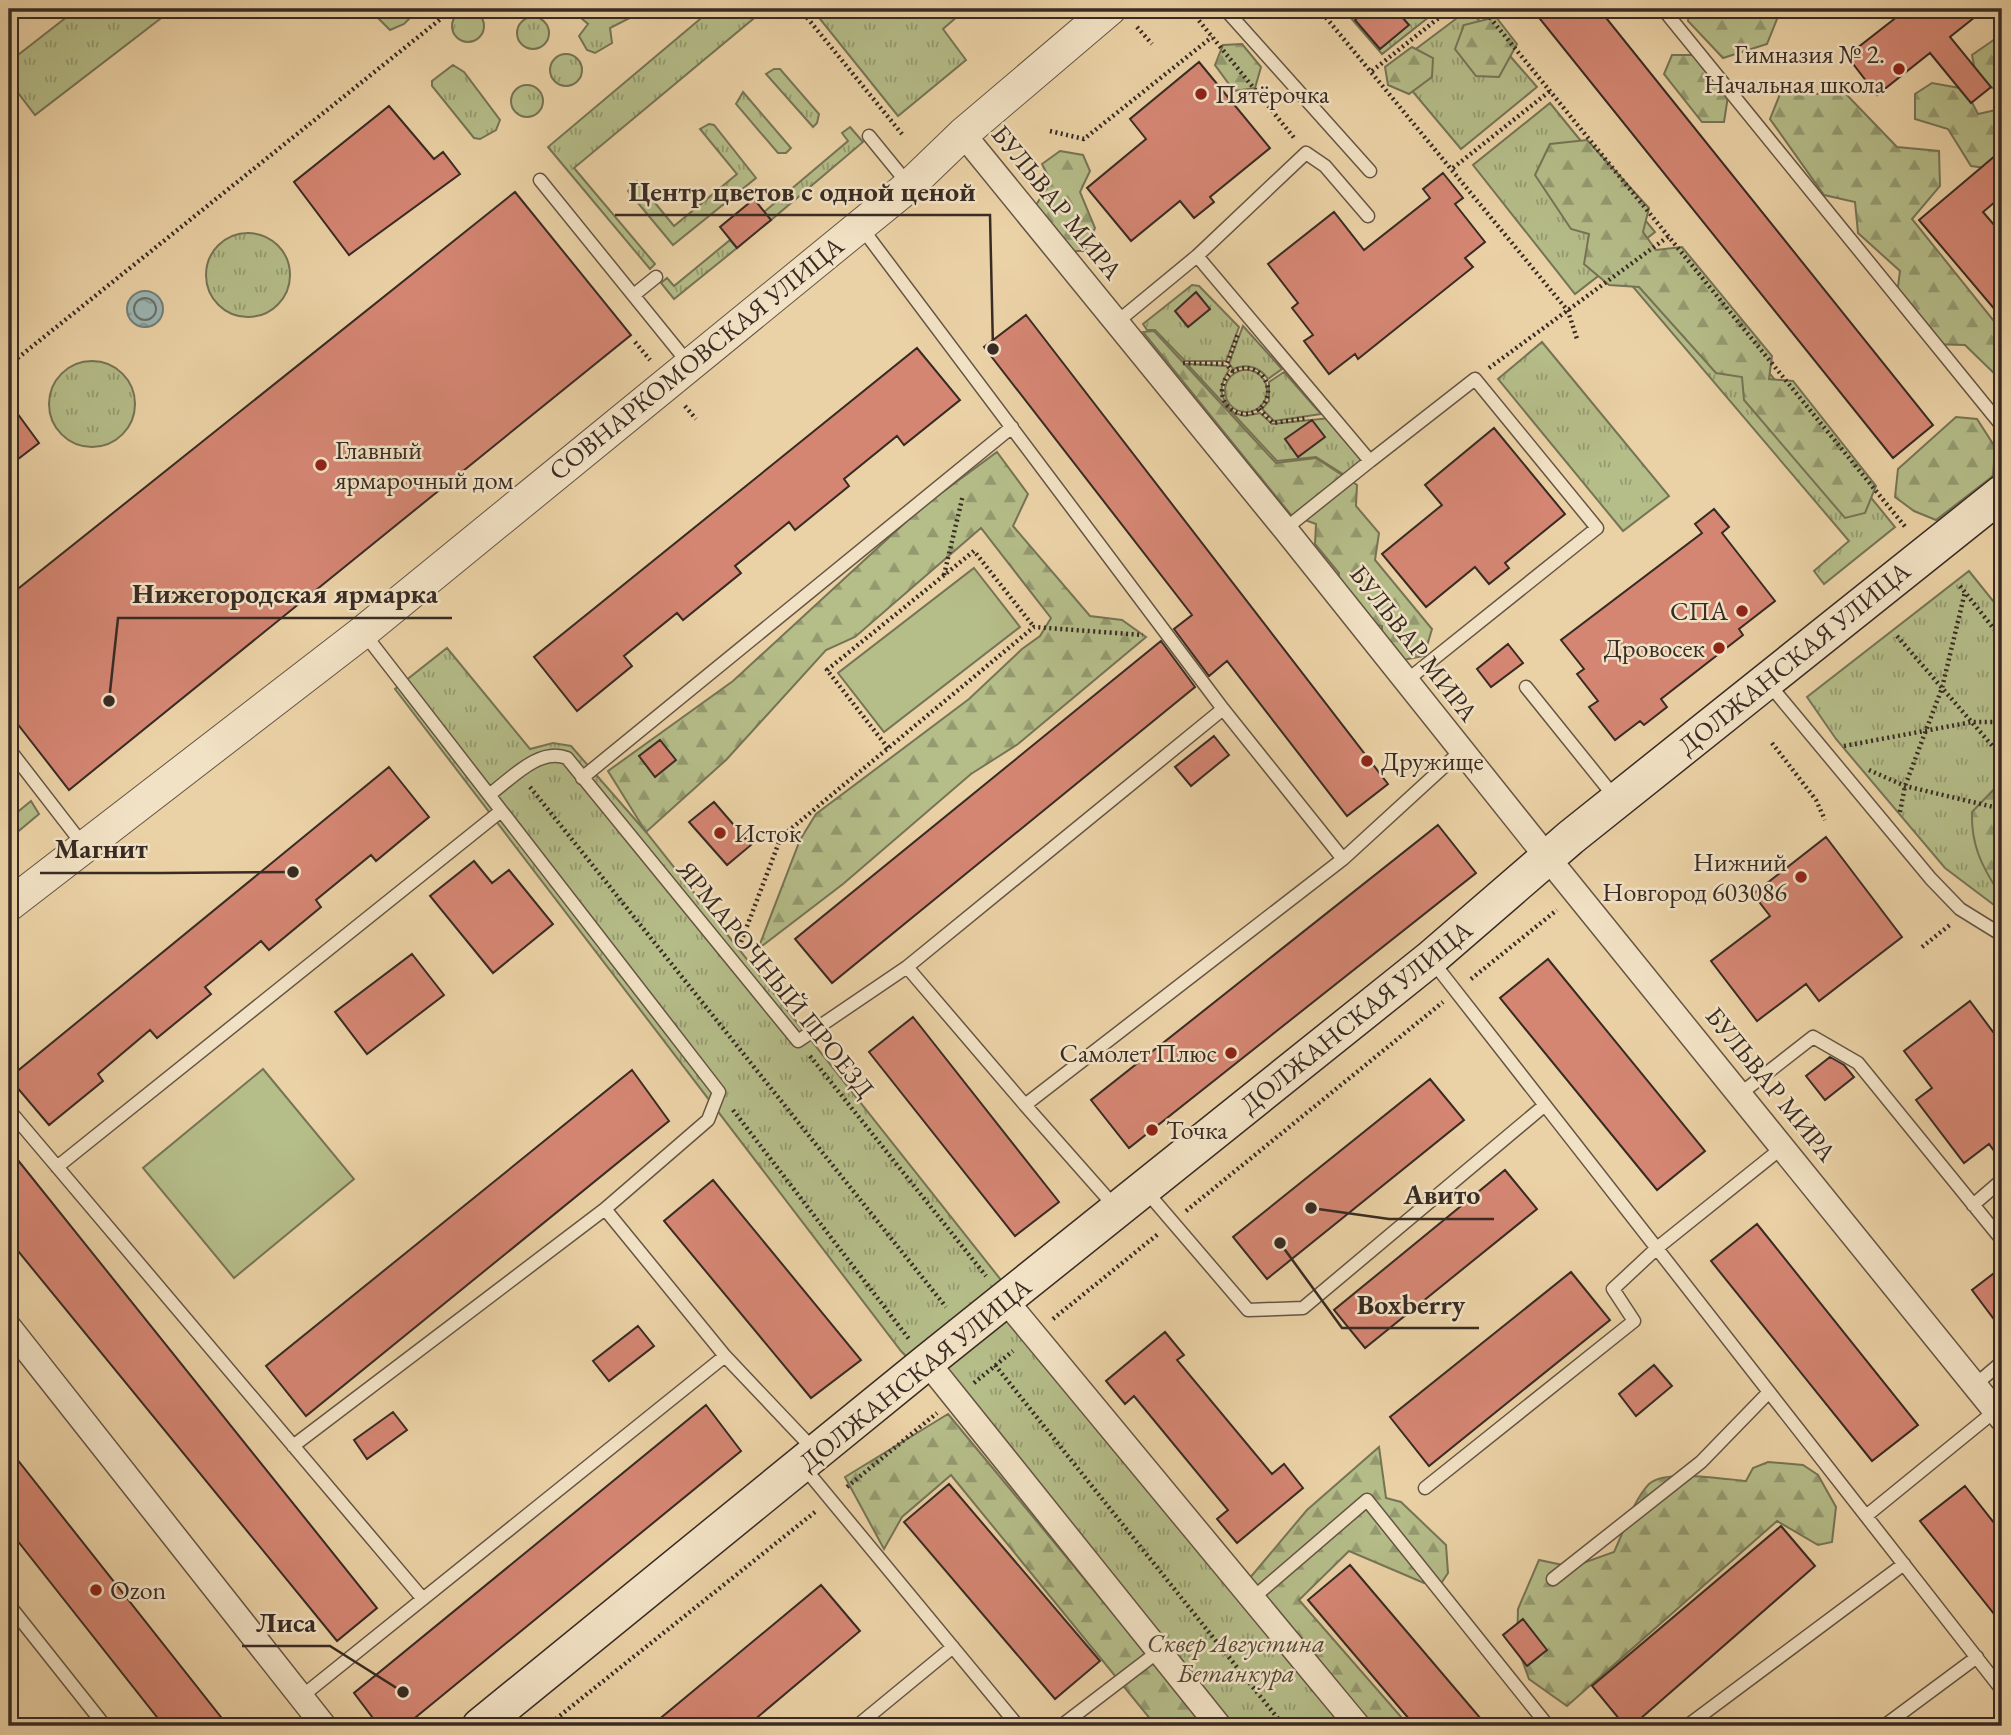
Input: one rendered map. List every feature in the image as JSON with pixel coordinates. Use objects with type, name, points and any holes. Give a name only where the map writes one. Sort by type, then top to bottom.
[{"type":"main road","name":"ДОЛЖАНСКАЯ УЛИЦА","points":[[482,1726],[927,1362],[1430,959],[1617,800],[2002,493]]},
{"type":"street","name":"СОВНАРКОМОВСКАЯ УЛИЦА","points":[[9,905],[363,632],[909,186],[963,134],[1110,9]]},
{"type":"street","name":"БУЛЬВАР МИРА","points":[[963,134],[1999,1415]]},
{"type":"street","points":[[1006,1301],[1358,1726]]},
{"type":"street","points":[[9,1327],[324,1726]]},
{"type":"street","points":[[927,1362],[1219,1726]]},
{"type":"lane","points":[[1225,9],[1370,171]]},
{"type":"lane","points":[[1662,9],[2002,426]]},
{"type":"lane","points":[[869,136],[909,186]]},
{"type":"lane","points":[[1117,322],[1197,256],[1306,153],[1325,166],[1368,216]]},
{"type":"lane","points":[[540,180],[689,364]]},
{"type":"lane","points":[[860,225],[1223,709],[1343,859]]},
{"type":"lane","points":[[1197,256],[1370,461]]},
{"type":"lane","points":[[635,294],[656,277]]},
{"type":"lane","points":[[1285,529],[1475,379],[1597,528],[1406,681]]},
{"type":"lane","points":[[582,778],[1012,427]]},
{"type":"lane","points":[[293,1446],[605,1209],[708,1120],[719,1092],[363,632]]},
{"type":"lane","points":[[1766,680],[1822,750],[1960,909],[2002,935]]},
{"type":"lane","points":[[1527,687],[1617,800]]},
{"type":"lane","points":[[798,1041],[907,967],[1223,709]]},
{"type":"lane","points":[[9,749],[84,846]]},
{"type":"lane","points":[[1025,1105],[1343,859],[1461,751]]},
{"type":"lane","name":"ЯРМАРОЧНЫЙ ПРОЕЗД","points":[[489,795],[542,756],[556,754],[567,758],[798,1041]]},
{"type":"lane","points":[[57,1167],[501,811]]},
{"type":"lane","points":[[1430,959],[2002,1690]]},
{"type":"lane","points":[[907,967],[1025,1105],[1131,1200],[1172,1222],[1248,1310],[1303,1308],[1545,1105]]},
{"type":"lane","points":[[1740,1094],[1813,1037],[1858,1063],[2002,1240]]},
{"type":"lane","points":[[9,1110],[423,1599]]},
{"type":"lane","points":[[1425,1488],[1634,1321],[1613,1289],[1657,1248],[1783,1147]]},
{"type":"lane","points":[[1973,1205],[2002,1180]]},
{"type":"lane","points":[[605,1209],[809,1458],[831,1500],[1018,1726]]},
{"type":"lane","points":[[301,1697],[725,1356]]},
{"type":"lane","points":[[1975,1385],[2002,1362]]},
{"type":"lane","points":[[1553,1579],[1701,1462],[1769,1392]]},
{"type":"lane","points":[[1866,1516],[1999,1415]]},
{"type":"lane","points":[[1253,1598],[1367,1500],[1548,1726]]},
{"type":"lane","points":[[1687,1726],[1904,1564]]},
{"type":"lane","points":[[9,1605],[105,1726]]},
{"type":"lane","points":[[857,1726],[953,1647]]},
{"type":"lane","points":[[1061,1726],[1159,1651]]},
{"type":"lane","points":[[1884,1726],[1977,1657]]},
{"type":"path","points":[[9,365],[453,9]]},
{"type":"path","points":[[800,9],[902,134]]},
{"type":"path","points":[[1319,9],[1453,168],[1568,311],[1577,339]]},
{"type":"path","points":[[1371,72],[1450,9]]},
{"type":"path","points":[[1483,9],[1907,529]]},
{"type":"path","points":[[1192,12],[1295,139]]},
{"type":"path","points":[[1138,27],[1152,44]]},
{"type":"path","points":[[1050,131],[1084,139],[1212,37]]},
{"type":"path","points":[[1453,168],[1550,91]]},
{"type":"path","points":[[1475,379],[1669,236]]},
{"type":"path","points":[[1227,364],[1246,314]]},
{"type":"path","points":[[1172,363],[1227,364]]},
{"type":"path","points":[[1227,364],[1233,372]]},
{"type":"path","points":[[1245,367],[1253,369],[1265,379],[1269,393],[1259,409],[1242,414],[1224,401],[1223,386],[1233,372],[1245,367]]},
{"type":"path","points":[[1259,409],[1273,423],[1331,415]]},
{"type":"path","points":[[944,575],[971,460]]},
{"type":"path","points":[[888,748],[827,670],[974,551],[1034,627]]},
{"type":"path","points":[[1960,586],[2002,639]]},
{"type":"path","points":[[1895,833],[1905,786],[1942,688],[1965,592]]},
{"type":"path","points":[[733,962],[781,837],[1034,627],[1169,636]]},
{"type":"path","points":[[1897,636],[2002,757]]},
{"type":"path","points":[[1822,750],[1972,722],[2002,722]]},
{"type":"path","points":[[1772,743],[1816,800],[1825,820]]},
{"type":"path","points":[[1822,750],[1905,786],[2002,809]]},
{"type":"path","points":[[519,773],[946,1307]]},
{"type":"path","points":[[547,1726],[831,1500],[1558,909]]},
{"type":"path","points":[[1922,947],[1952,924]]},
{"type":"path","name":"ЯРМАРОЧНЫЙ ПРОЕЗД","points":[[798,1041],[1006,1301]]},
{"type":"path","points":[[719,1092],[927,1362]]},
{"type":"path","points":[[995,1365],[1284,1726]]},
{"type":"green space","points":[[77,9],[173,9],[35,115],[9,81],[9,62]]},
{"type":"green space","points":[[369,9],[410,9],[412,16],[404,24],[390,30]]},
{"type":"green space","points":[[555,9],[647,9],[610,28],[612,43],[595,53],[587,50],[579,36],[588,24],[574,12],[564,17]]},
{"type":"green space","points":[[712,9],[765,9],[574,168],[655,264],[650,269],[548,147]]},
{"type":"green space","points":[[812,9],[966,9],[943,29],[966,60],[898,116]]},
{"type":"green space","points":[[1343,9],[1439,9],[1382,54]]},
{"type":"green space","points":[[1469,9],[1537,87],[1461,149],[1392,67]]},
{"type":"green space","points":[[1689,9],[1781,9],[1767,44],[1723,58],[1688,21]]},
{"type":"green space","points":[[468,10],[479,15],[484,26],[479,37],[468,42],[457,37],[452,26],[457,15]]},
{"type":"green space","points":[[533,17],[544,22],[549,33],[544,44],[533,49],[522,44],[517,33],[522,22]]},
{"type":"green space","points":[[1496,17],[1517,44],[1499,77],[1476,76],[1455,49],[1464,25]]},
{"type":"green space","points":[[1995,39],[2002,41],[2002,161],[1993,169],[1971,166],[1948,129],[1915,119],[1915,94],[1932,83],[1965,89],[1978,114],[1996,110],[1997,90],[1977,81],[1972,55]]},
{"type":"green space","points":[[1242,44],[1261,67],[1255,88],[1234,91],[1215,65],[1223,45]]},
{"type":"green space","points":[[1412,47],[1433,58],[1432,77],[1409,94],[1388,85],[1385,67]]},
{"type":"green space","points":[[566,54],[577,59],[582,70],[577,81],[566,86],[555,81],[550,70],[555,59]]},
{"type":"green space","points":[[1672,55],[1694,55],[1728,96],[1724,122],[1702,122],[1664,74]]},
{"type":"green space","points":[[453,65],[464,72],[500,120],[496,130],[480,139],[474,138],[432,86],[432,81]]},
{"type":"green space","points":[[780,69],[819,114],[813,127],[766,74]]},
{"type":"green space","points":[[527,85],[538,90],[543,101],[538,112],[527,117],[516,112],[511,101],[516,90]]},
{"type":"green space","points":[[1782,89],[1811,94],[1845,93],[1897,147],[1939,151],[1940,186],[1912,219],[2002,331],[2002,412],[1994,405],[1998,377],[1965,345],[1928,344],[1896,302],[1900,271],[1858,233],[1855,202],[1824,195],[1770,119]]},
{"type":"green space","points":[[743,92],[791,148],[786,153],[778,153],[736,104]]},
{"type":"green space","points":[[1550,103],[1655,232],[1575,294],[1473,165]]},
{"type":"green space","points":[[709,124],[714,125],[756,178],[673,245],[628,191],[637,181],[674,226],[737,174],[700,129]]},
{"type":"green space","points":[[850,127],[863,142],[771,220],[764,212],[848,141],[842,133]]},
{"type":"green space","points":[[1587,140],[1649,208],[1643,232],[1656,250],[1682,247],[1772,356],[1769,379],[1793,381],[1876,486],[1865,513],[1845,518],[1744,400],[1742,377],[1716,373],[1639,287],[1609,285],[1584,264],[1589,234],[1571,229],[1535,175],[1550,144]]},
{"type":"green space","points":[[1060,151],[1083,155],[1090,171],[1080,192],[1095,228],[1085,251],[1069,251],[1034,208],[1051,182],[1042,164]]},
{"type":"green space","points":[[240,233],[256,233],[272,240],[283,251],[290,267],[287,291],[278,305],[256,317],[240,317],[224,310],[213,299],[206,283],[206,267],[213,251],[224,240]]},
{"type":"green space","points":[[730,240],[737,248],[674,299],[661,283],[667,278],[674,286]]},
{"type":"green space","points":[[1668,249],[1895,527],[1824,584],[1814,571],[1849,541],[1628,281]]},
{"type":"green space","points":[[1192,285],[1199,286],[1239,327],[1226,361],[1185,361],[1155,330],[1147,330],[1143,324]]},
{"type":"green space","points":[[1243,326],[1282,369],[1268,379],[1257,369],[1243,366],[1233,369],[1229,363]]},
{"type":"green space","points":[[1154,331],[1276,463],[1316,458],[1357,485],[1356,506],[1379,533],[1375,560],[1432,629],[1424,656],[1398,661],[1382,644],[1382,626],[1365,622],[1337,590],[1339,573],[1315,544],[1316,524],[1291,515],[1143,332]]},
{"type":"green space","points":[[1542,342],[1669,496],[1623,531],[1498,379]]},
{"type":"green space","points":[[92,361],[108,365],[122,374],[131,388],[135,404],[131,420],[122,434],[108,443],[92,447],[76,443],[62,434],[53,420],[49,404],[53,388],[62,374],[76,365]]},
{"type":"green space","points":[[1187,364],[1226,366],[1229,370],[1223,382],[1222,393],[1234,413],[1245,416],[1260,413],[1272,424],[1330,418],[1367,460],[1346,476],[1316,457],[1277,461]]},
{"type":"green space","points":[[1246,370],[1261,376],[1267,391],[1261,406],[1246,412],[1231,406],[1225,391],[1231,376]]},
{"type":"green space","points":[[1284,372],[1321,414],[1274,421],[1262,409],[1269,401],[1269,382]]},
{"type":"green space","points":[[1956,417],[1977,419],[1995,447],[1993,476],[1936,520],[1914,511],[1895,497],[1898,469]]},
{"type":"green space","points":[[997,452],[1028,494],[1013,526],[1090,616],[1122,620],[1146,637],[1018,744],[971,774],[843,884],[758,949],[800,840],[816,814],[969,699],[1022,649],[1040,636],[1051,618],[981,528],[855,637],[826,650],[726,760],[646,832],[608,771],[733,681],[921,508]]},
{"type":"green space","points":[[974,568],[1020,627],[884,732],[838,673]]},
{"type":"green space","points":[[1969,571],[2002,612],[2002,911],[1945,868],[1836,739],[1807,697]]},
{"type":"green space","name":"Сквер Августина Бетанкура","points":[[447,648],[530,749],[553,743],[571,746],[646,832],[1005,1285],[1376,1726],[1209,1726],[953,1405],[901,1351],[395,689]]},
{"type":"green space","points":[[1998,785],[2002,794],[2002,891],[1998,891],[1982,863],[1972,824],[1972,812]]},
{"type":"green space","points":[[31,801],[39,814],[9,839],[9,819]]},
{"type":"green space","points":[[263,1069],[354,1179],[234,1278],[143,1168]]},
{"type":"green space","points":[[948,1414],[1206,1726],[1156,1726],[951,1475],[902,1517],[884,1549],[845,1477]]},
{"type":"green space","points":[[1379,1447],[1386,1498],[1401,1502],[1446,1545],[1448,1573],[1440,1585],[1424,1583],[1349,1551],[1299,1600],[1409,1726],[1348,1726],[1238,1592],[1307,1510]]},
{"type":"green space","points":[[1768,1462],[1803,1465],[1818,1475],[1836,1507],[1832,1542],[1818,1545],[1777,1521],[1567,1706],[1529,1679],[1517,1646],[1518,1609],[1539,1560],[1572,1567],[1614,1552],[1638,1499],[1649,1484],[1657,1479],[1695,1476],[1746,1481],[1753,1468]]},
{"type":"water","points":[[145,291],[158,296],[163,309],[158,322],[145,327],[132,322],[127,309],[132,296]]},
{"type":"building","points":[[1368,9],[1395,9],[1409,25],[1380,49],[1355,20]]},
{"type":"building","points":[[1532,9],[1599,9],[1933,425],[1893,458]]},
{"type":"building","points":[[1907,9],[1985,9],[1950,37],[1991,87],[1971,103],[1930,53],[1877,95],[1847,56]]},
{"type":"building","points":[[1199,62],[1270,148],[1210,197],[1214,202],[1194,218],[1180,201],[1131,241],[1087,188],[1146,139],[1130,119]]},
{"type":"building","points":[[389,106],[434,159],[443,152],[460,174],[349,255],[294,182]]},
{"type":"building","points":[[2002,150],[2002,196],[1983,212],[2002,234],[2002,318],[1919,220]]},
{"type":"building","points":[[1443,173],[1463,198],[1455,204],[1485,242],[1465,258],[1473,267],[1358,359],[1355,354],[1329,374],[1304,341],[1313,335],[1292,308],[1298,303],[1268,264],[1334,212],[1364,250],[1430,198],[1423,189]]},
{"type":"building","name":"Главный ярмарочный дом","points":[[515,192],[631,335],[69,790],[9,713],[9,596]]},
{"type":"building","points":[[754,199],[771,220],[737,248],[720,227]]},
{"type":"building","points":[[1196,292],[1210,309],[1188,327],[1175,311]]},
{"type":"building","points":[[1026,315],[1388,784],[1347,816],[1227,661],[1209,676],[1174,629],[1192,615],[984,347]]},
{"type":"building","points":[[917,348],[960,400],[904,445],[897,436],[844,479],[849,486],[795,530],[789,522],[735,566],[741,573],[683,620],[677,613],[624,656],[632,666],[577,711],[534,657]]},
{"type":"building","points":[[9,402],[39,443],[9,466]]},
{"type":"building","points":[[1312,420],[1325,437],[1298,457],[1285,439]]},
{"type":"building","points":[[1494,428],[1565,514],[1505,563],[1509,568],[1489,584],[1475,567],[1426,607],[1382,554],[1442,505],[1425,485]]},
{"type":"building","points":[[1714,509],[1729,527],[1722,533],[1775,601],[1739,629],[1743,635],[1661,699],[1667,707],[1644,725],[1640,721],[1615,740],[1589,707],[1598,701],[1577,674],[1584,669],[1561,640],[1702,533],[1695,524]]},
{"type":"building","points":[[1161,641],[1195,687],[832,983],[795,939]]},
{"type":"building","points":[[1508,644],[1523,663],[1491,687],[1477,669]]},
{"type":"building","points":[[1214,736],[1229,755],[1191,786],[1175,767]]},
{"type":"building","points":[[660,740],[676,760],[655,777],[639,756]]},
{"type":"building","points":[[389,767],[429,817],[376,861],[371,855],[316,900],[321,907],[269,950],[261,941],[205,987],[211,994],[157,1038],[150,1030],[98,1074],[103,1081],[49,1125],[9,1078]]},
{"type":"building","name":"Исток","points":[[714,802],[751,845],[727,865],[689,822]]},
{"type":"building","points":[[1438,825],[1476,873],[1129,1148],[1091,1100]]},
{"type":"building","points":[[1826,837],[1902,937],[1819,1001],[1806,984],[1757,1021],[1711,961],[1770,916],[1753,894]]},
{"type":"building","points":[[474,861],[492,883],[509,870],[553,924],[493,973],[430,896]]},
{"type":"building","points":[[412,954],[444,995],[367,1054],[335,1012]]},
{"type":"building","points":[[1548,959],[1705,1151],[1657,1190],[1500,998]]},
{"type":"building","points":[[1970,1001],[2002,1044],[2002,1162],[1989,1144],[1964,1163],[1916,1100],[1932,1088],[1904,1051]]},
{"type":"building","points":[[913,1017],[1059,1202],[1015,1236],[869,1052]]},
{"type":"building","points":[[1830,1057],[1844,1065],[1854,1077],[1825,1100],[1806,1076]]},
{"type":"building","points":[[632,1070],[669,1121],[306,1416],[266,1366]]},
{"type":"building","points":[[1430,1079],[1464,1120],[1267,1279],[1233,1237]]},
{"type":"building","points":[[9,1149],[377,1608],[337,1641],[9,1240]]},
{"type":"building","points":[[1505,1170],[1537,1209],[1365,1348],[1334,1310]]},
{"type":"building","points":[[713,1180],[861,1360],[811,1398],[664,1221]]},
{"type":"building","points":[[1757,1224],[1918,1425],[1872,1461],[1711,1261]]},
{"type":"building","points":[[2002,1267],[2002,1330],[1972,1290]]},
{"type":"building","points":[[1571,1272],[1610,1320],[1429,1466],[1390,1417]]},
{"type":"building","points":[[638,1326],[654,1346],[609,1381],[593,1361]]},
{"type":"building","points":[[1165,1332],[1184,1355],[1177,1360],[1272,1474],[1284,1464],[1303,1488],[1237,1543],[1217,1519],[1228,1510],[1134,1396],[1125,1404],[1106,1381]]},
{"type":"building","points":[[1654,1365],[1672,1386],[1636,1416],[1619,1394]]},
{"type":"building","points":[[706,1405],[741,1451],[405,1726],[379,1726],[354,1693]]},
{"type":"building","points":[[393,1412],[407,1430],[367,1459],[354,1440]]},
{"type":"building","points":[[9,1449],[228,1726],[164,1726],[9,1530]]},
{"type":"building","points":[[949,1484],[1100,1661],[1055,1699],[904,1522]]},
{"type":"building","points":[[1965,1486],[2002,1533],[2002,1624],[1920,1521]]},
{"type":"building","points":[[1781,1526],[1815,1566],[1632,1726],[1625,1726],[1592,1686]]},
{"type":"building","points":[[1350,1565],[1487,1726],[1415,1726],[1308,1600]]},
{"type":"building","points":[[821,1585],[860,1631],[747,1726],[651,1726]]},
{"type":"building","points":[[1523,1619],[1547,1650],[1527,1666],[1503,1635]]},
{"type":"place","name":"Гимназия № 2. Начальная школа","points":[[1899,69]]},
{"type":"place","name":"Пятёрочка","points":[[1201,94]]},
{"type":"place","name":"Центр цветов с одной ценой","points":[[993,349]]},
{"type":"place","name":"Главный ярмарочный дом","points":[[321,465]]},
{"type":"place","name":"СПА","points":[[1742,611]]},
{"type":"place","name":"Дровосек","points":[[1719,648]]},
{"type":"place","name":"Нижегородская ярмарка","points":[[109,701]]},
{"type":"place","name":"Дружище","points":[[1367,761]]},
{"type":"place","name":"Исток","points":[[720,833]]},
{"type":"place","name":"Магнит","points":[[293,872]]},
{"type":"place","name":"Нижний Новгород 603086","points":[[1801,877]]},
{"type":"place","name":"Самолет Плюс","points":[[1231,1053]]},
{"type":"place","name":"Точка","points":[[1152,1130]]},
{"type":"place","name":"Авито","points":[[1311,1208]]},
{"type":"place","name":"Boxberry","points":[[1280,1243]]},
{"type":"place","name":"Ozon","points":[[96,1590]]},
{"type":"place","name":"Лиса","points":[[403,1692]]}]
